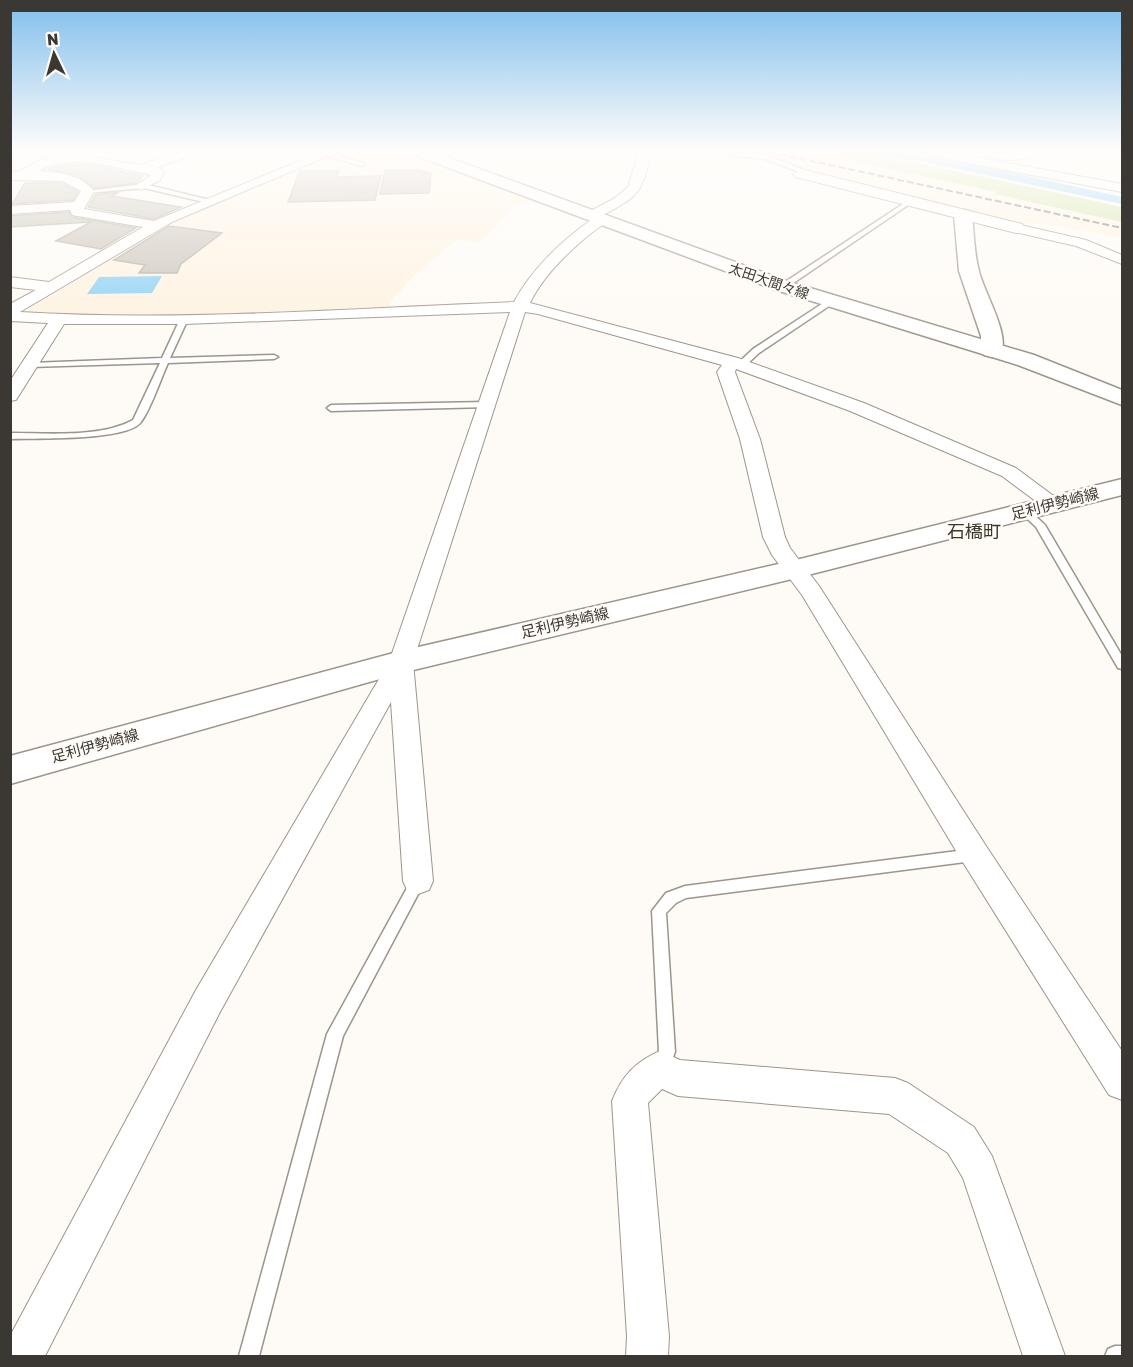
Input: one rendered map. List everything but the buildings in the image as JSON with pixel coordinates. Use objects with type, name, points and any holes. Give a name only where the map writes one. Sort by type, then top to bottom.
[{"type":"main road","name":"太田大間々線","points":[[591,216],[783,286],[1065,374],[1122,398]]},
{"type":"main road","points":[[963,216],[969,271],[992,336],[992,350]]},
{"type":"main road","name":"足利伊勢崎線","points":[[10,770],[401,662],[796,569],[1122,487]]},
{"type":"street","points":[[94,216],[156,225]]},
{"type":"street","points":[[10,311],[156,225],[176,216]]},
{"type":"street","points":[[23,1356],[208,1001],[401,662],[520,307],[531,286],[600,216]]},
{"type":"street","points":[[966,216],[1081,243],[1122,260]]},
{"type":"street","points":[[10,282],[54,287]]},
{"type":"street","points":[[10,316],[59,320],[184,319],[520,307],[559,313],[736,363],[857,407],[1009,472],[1038,508]]},
{"type":"street","points":[[10,396],[59,320]]},
{"type":"street","points":[[736,363],[726,372],[728,382],[750,439],[774,537],[780,550],[796,569],[975,855],[1119,1072]]},
{"type":"street","points":[[401,662],[418,881]]},
{"type":"street","points":[[647,1356],[648,1336],[630,1101],[635,1089],[660,1069],[678,1078],[895,1096],[961,1140],[979,1169],[1044,1356]]},
{"type":"lane","points":[[783,286],[888,216]]},
{"type":"lane","points":[[736,363],[831,302]]},
{"type":"lane","points":[[10,436],[114,431],[132,426],[137,422],[184,319]]},
{"type":"lane","points":[[30,365],[274,357]]},
{"type":"lane","points":[[331,408],[486,405]]},
{"type":"lane","points":[[1038,508],[1040,525],[1122,665]]},
{"type":"lane","points":[[660,1069],[667,1052],[659,912],[670,898],[685,892],[975,855]]},
{"type":"lane","points":[[249,1356],[334,1034],[418,881]]},
{"type":"lane","points":[[1115,1356],[1122,1356]]},
{"type":"shaded area","points":[[507,216],[479,243],[457,239],[413,277],[390,302],[390,311],[169,317],[26,315],[26,311],[178,217]]},
{"type":"shaded area","points":[[978,216],[1122,216],[1122,238],[1056,226]]},
{"type":"green space","points":[[1094,216],[1122,216],[1122,222]]},
{"type":"water","points":[[162,276],[152,293],[87,294],[99,277]]},
{"type":"railway","points":[[1065,216],[1122,228]]},
{"type":"district","name":"石橋町","points":[[974,532]]}]
